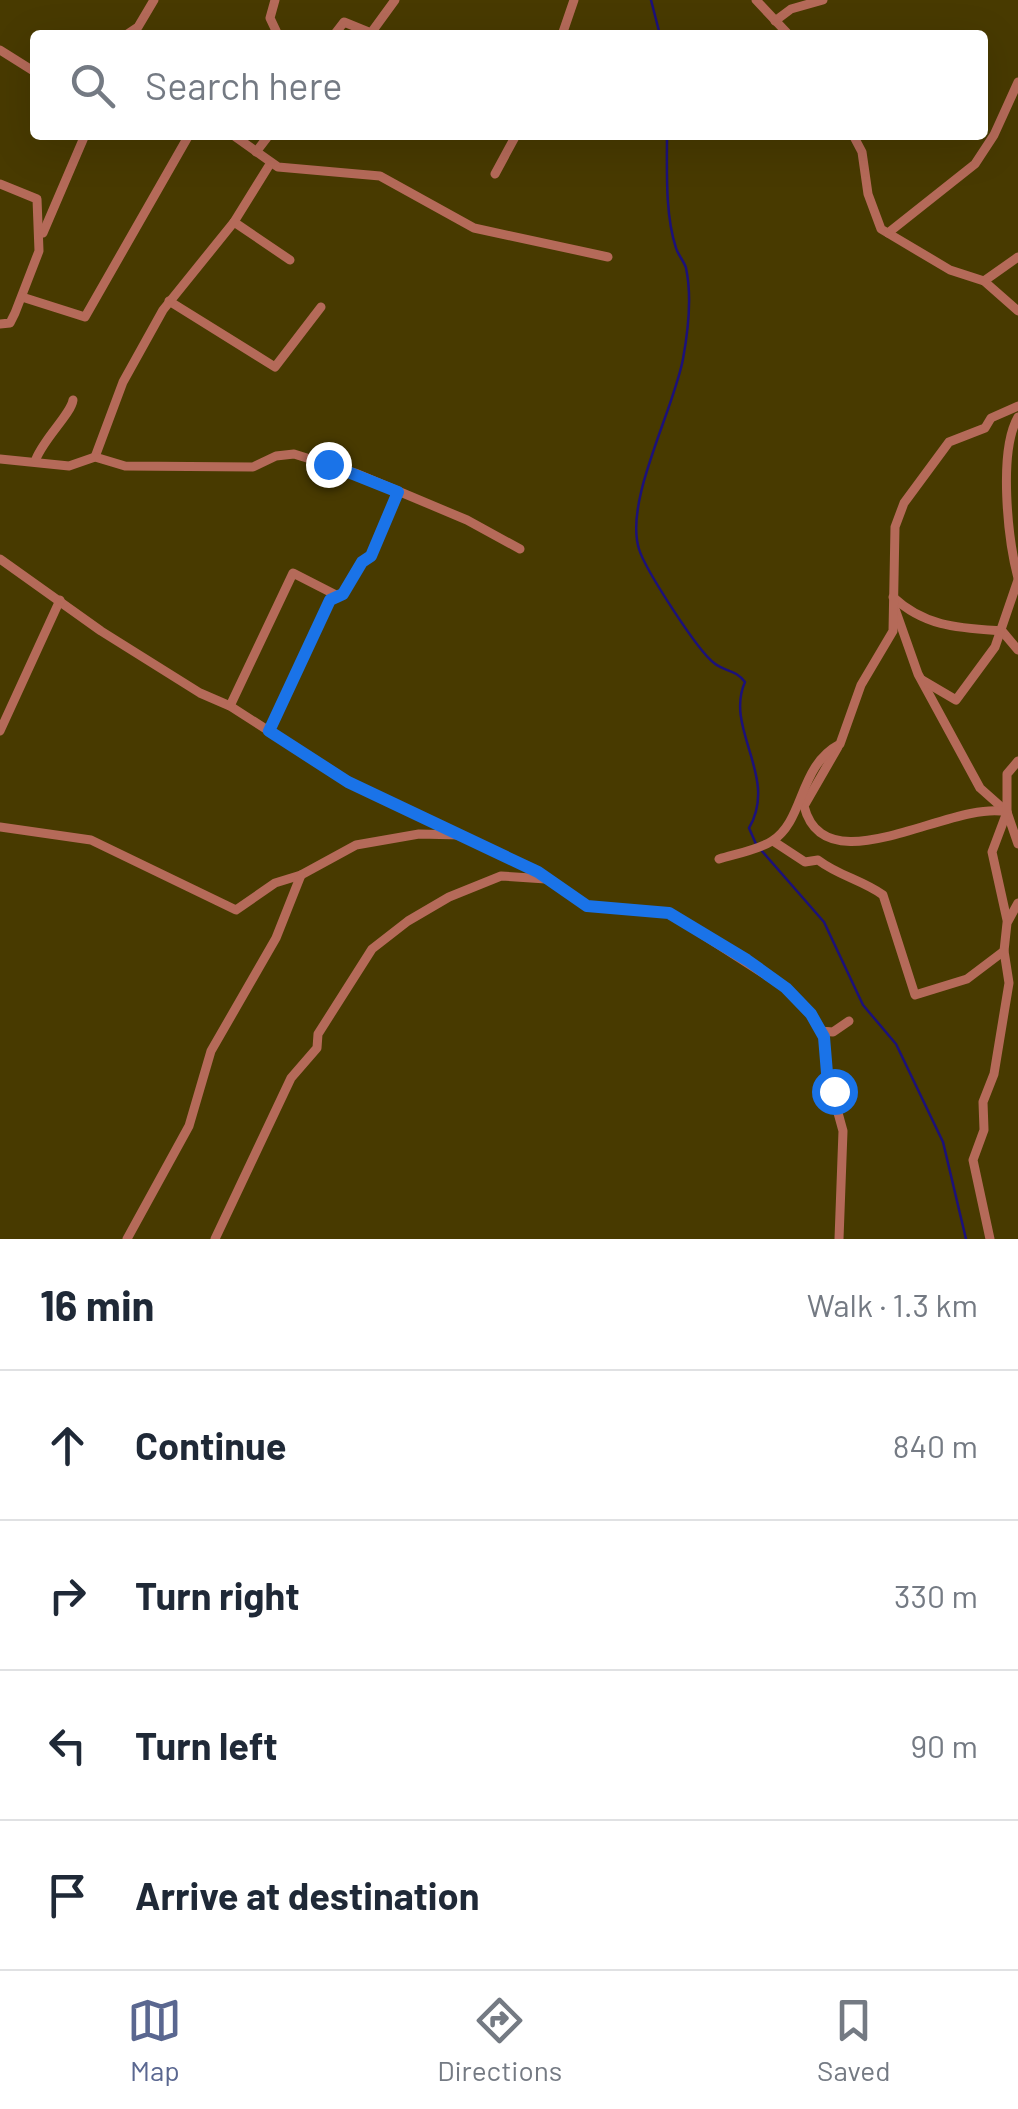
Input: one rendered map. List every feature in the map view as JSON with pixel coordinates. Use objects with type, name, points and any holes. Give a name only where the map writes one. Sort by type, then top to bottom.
[{"type":"street","points":[[134,30],[154,0]]},
{"type":"street","points":[[275,0],[270,18],[276,30]]},
{"type":"street","points":[[373,30],[396,0]]},
{"type":"street","points":[[564,30],[574,0]]},
{"type":"street","points":[[756,0],[784,30]]},
{"type":"street","points":[[775,21],[791,10],[823,0]]},
{"type":"street","points":[[338,30],[344,22],[366,30]]},
{"type":"street","points":[[0,50],[30,69]]},
{"type":"street","points":[[888,234],[975,164],[994,135],[1018,82]]},
{"type":"street","points":[[0,324],[10,323],[22,297],[42,236],[82,140]]},
{"type":"street","points":[[22,297],[85,317],[186,140]]},
{"type":"street","points":[[240,140],[270,164],[315,174],[380,176],[474,228],[608,257]]},
{"type":"street","points":[[256,152],[265,140]]},
{"type":"street","points":[[496,174],[513,140]]},
{"type":"street","points":[[856,140],[862,152],[875,221],[888,234],[950,270],[984,281],[1018,311]]},
{"type":"street","points":[[96,458],[123,382],[169,301],[234,222],[270,164]]},
{"type":"street","points":[[0,184],[36,200],[42,236]]},
{"type":"street","points":[[234,222],[290,260]]},
{"type":"street","points":[[984,281],[1018,256]]},
{"type":"street","points":[[169,301],[274,367],[321,307]]},
{"type":"street","points":[[36,459],[46,435],[70,412],[73,400]]},
{"type":"street","points":[[1011,817],[976,810],[853,844],[826,839],[808,824],[804,806],[840,744],[861,685],[892,631],[895,527],[914,488],[949,442],[985,428],[991,418],[1018,406]]},
{"type":"street","points":[[921,680],[956,700],[1002,631],[1018,579],[1008,514],[1010,439],[1018,417]]},
{"type":"street","points":[[1010,439],[1018,449]]},
{"type":"street","points":[[0,459],[36,459],[69,466],[96,458],[125,466],[253,467],[276,456],[294,454],[467,520],[520,549]]},
{"type":"street","points":[[230,706],[293,573],[343,594],[362,562],[371,556],[398,492]]},
{"type":"street","points":[[0,559],[126,648],[230,706],[348,782],[549,879],[587,906],[669,913],[786,988],[820,1031],[842,1130],[839,1239]]},
{"type":"street","points":[[269,731],[336,594]]},
{"type":"street","points":[[891,595],[914,617],[942,626],[1002,631],[1018,650]]},
{"type":"street","points":[[891,595],[921,680],[980,788],[1011,817]]},
{"type":"street","points":[[0,731],[60,600]]},
{"type":"street","points":[[718,859],[774,841],[822,754],[840,744]]},
{"type":"street","points":[[1018,761],[1007,774],[1018,844]]},
{"type":"street","points":[[1008,923],[992,852],[1011,817]]},
{"type":"street","points":[[0,826],[90,840],[236,910],[275,883],[301,875],[356,844],[419,834],[461,835]]},
{"type":"street","points":[[774,841],[804,862],[818,860],[838,875],[870,885],[883,895],[915,995],[966,979],[1004,951]]},
{"type":"street","points":[[127,1239],[192,1120],[211,1051],[276,938],[301,875]]},
{"type":"street","points":[[215,1239],[291,1078],[317,1048],[318,1034],[327,1017],[372,950],[449,896],[501,876],[549,879]]},
{"type":"street","points":[[990,1239],[973,1160],[984,1130],[984,1102],[994,1074],[1009,983],[1004,951],[1008,923],[1018,903]]},
{"type":"street","points":[[820,1031],[833,1032],[849,1021]]},
{"type":"waterway","points":[[651,0],[659,30]]},
{"type":"waterway","points":[[667,140],[668,207],[672,235],[688,279],[688,326],[678,380],[644,482],[636,529],[643,559],[684,626],[714,663],[745,682],[741,717],[758,790],[757,809],[749,828],[756,844]]},
{"type":"waterway","points":[[761,850],[824,922],[863,1005],[896,1044],[943,1142],[966,1239]]},
{"type":"route","points":[[328,464],[398,492],[371,556],[362,562],[343,594],[330,600],[269,731],[348,782],[538,872],[587,906],[669,913],[747,960],[786,988],[811,1014],[824,1037],[827,1073],[834,1091]]}]
